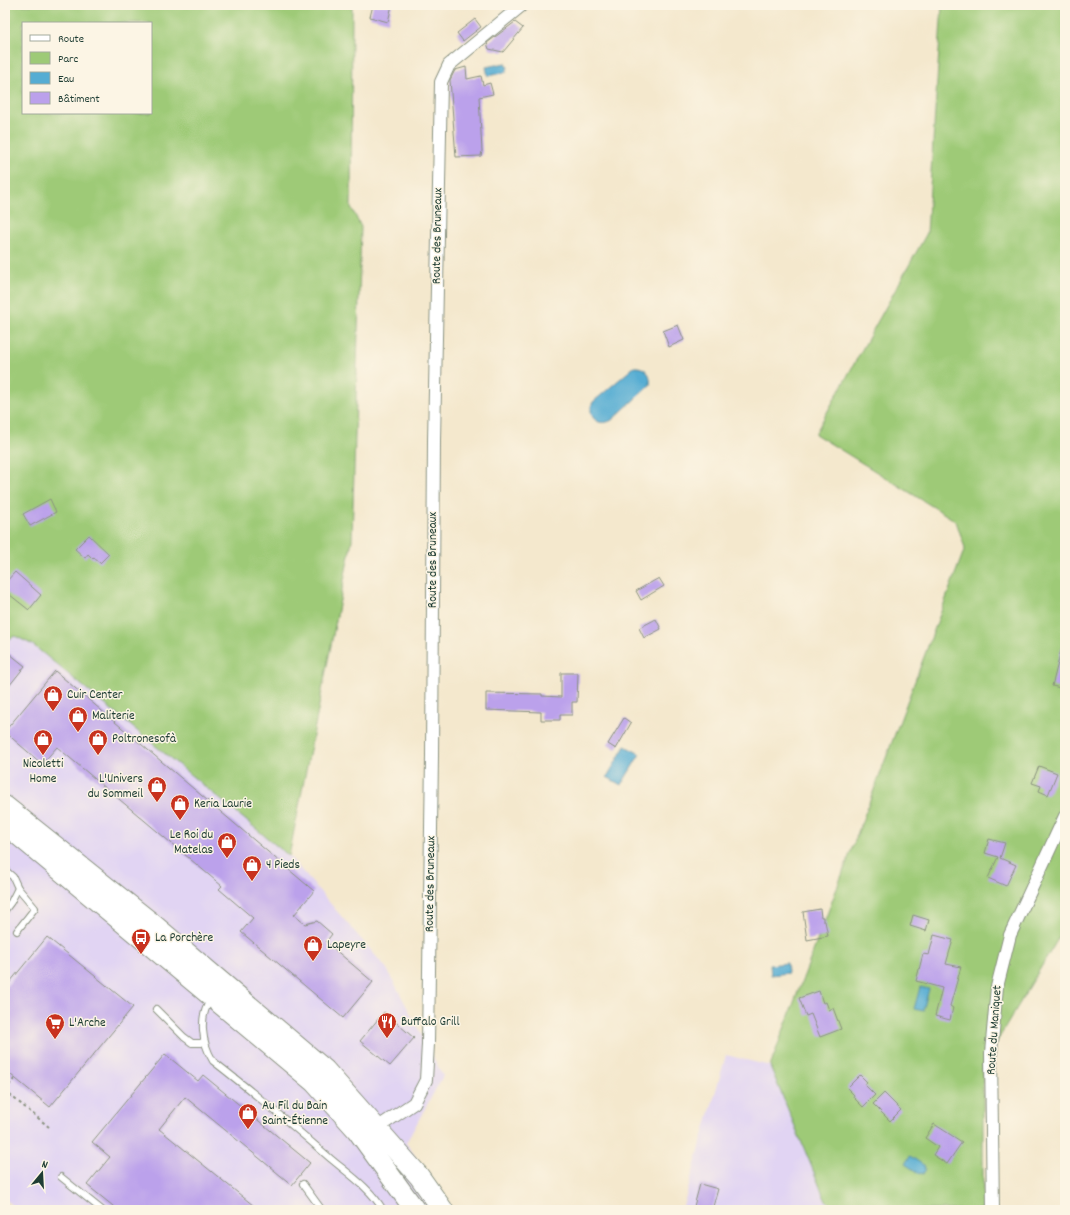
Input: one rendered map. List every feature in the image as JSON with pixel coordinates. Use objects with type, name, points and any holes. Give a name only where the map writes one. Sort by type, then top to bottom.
[{"type":"main road","points":[[5,806],[148,920],[325,1070],[367,1129],[415,1210]]},
{"type":"main road","points":[[5,824],[314,1082],[367,1129],[419,1176],[436,1207]]},
{"type":"street","name":"Route des Bruneaux","points":[[367,1129],[414,1103],[426,1080],[428,1044],[432,756],[434,441],[441,82],[449,65],[522,5]]},
{"type":"street","name":"Route du Maniquet","points":[[993,1210],[991,1053],[997,988],[1010,934],[1065,816]]},
{"type":"lane","points":[[5,870],[13,877],[18,888],[35,908],[17,932]]},
{"type":"lane","points":[[5,910],[18,888]]},
{"type":"lane","points":[[213,997],[204,1013],[203,1027],[204,1041],[213,1061],[301,1132],[373,1196],[383,1210]]},
{"type":"lane","points":[[156,1009],[192,1043],[200,1043],[204,1041]]},
{"type":"lane","points":[[62,1177],[102,1210]]},
{"type":"lane","points":[[303,1184],[322,1210]]},
{"type":"path","points":[[15,1078],[5,1090],[49,1126]]},
{"type":"shaded area","points":[[15,636],[33,645],[289,856],[387,969],[443,1076],[406,1143],[452,1210],[19,1210],[5,1199],[5,641]]},
{"type":"shaded area","points":[[726,1055],[770,1066],[825,1198],[835,1210],[682,1210]]},
{"type":"green space","points":[[5,5],[352,5],[351,207],[361,227],[352,540],[289,856],[33,645],[15,636],[5,641]]},
{"type":"green space","points":[[942,5],[1065,5],[1065,923],[1062,932],[983,1065],[983,1210],[835,1210],[825,1199],[770,1066],[965,548],[956,521],[815,434],[927,233]]},
{"type":"water","points":[[505,63],[508,67],[506,72],[488,76],[486,67]]},
{"type":"water","points":[[634,367],[644,369],[649,374],[650,385],[612,420],[602,423],[598,422],[592,416],[591,412],[593,402]]},
{"type":"water","points":[[625,746],[640,754],[621,785],[607,777]]},
{"type":"water","points":[[787,963],[788,973],[771,975],[770,965]]},
{"type":"water","points":[[920,987],[929,989],[923,1011],[914,1009]]},
{"type":"water","points":[[910,1156],[925,1166],[924,1168],[926,1169],[923,1174],[920,1174],[905,1164]]},
{"type":"building","points":[[373,5],[392,5],[388,22],[370,17]]},
{"type":"building","points":[[475,19],[481,27],[463,41],[457,33]]},
{"type":"building","points":[[515,22],[523,28],[503,52],[489,49],[487,43]]},
{"type":"building","points":[[466,67],[467,79],[481,76],[483,85],[490,83],[493,94],[479,97],[481,156],[456,157],[450,80],[455,70]]},
{"type":"building","points":[[678,325],[684,340],[669,347],[663,331]]},
{"type":"building","points":[[50,499],[56,512],[30,526],[23,514]]},
{"type":"building","points":[[89,535],[109,554],[100,563],[88,554],[85,558],[75,549]]},
{"type":"building","points":[[15,572],[41,595],[29,610],[5,591],[5,583]]},
{"type":"building","points":[[659,578],[664,586],[641,600],[636,591]]},
{"type":"building","points":[[656,619],[661,629],[644,638],[639,628]]},
{"type":"building","points":[[1062,647],[1065,648],[1065,689],[1052,686]]},
{"type":"building","points":[[5,650],[25,666],[5,691]]},
{"type":"building","points":[[55,671],[314,891],[294,915],[305,924],[317,921],[332,934],[326,942],[373,982],[343,1018],[241,932],[253,918],[219,889],[222,886],[57,747],[42,764],[5,732]]},
{"type":"building","points":[[561,673],[578,673],[577,702],[572,702],[572,715],[560,715],[560,720],[541,720],[541,712],[486,710],[486,693],[542,694],[542,696],[561,697]]},
{"type":"building","points":[[624,718],[631,723],[616,749],[608,744]]},
{"type":"building","points":[[1039,766],[1057,773],[1048,795],[1039,791],[1041,786],[1032,783]]},
{"type":"building","points":[[989,839],[1005,843],[1000,858],[1016,865],[1006,886],[988,878],[998,857],[985,853]]},
{"type":"building","points":[[820,909],[821,917],[823,917],[823,921],[825,921],[828,936],[807,940],[803,912]]},
{"type":"building","points":[[913,915],[929,920],[926,931],[910,926]]},
{"type":"building","points":[[934,935],[953,940],[946,964],[961,967],[950,1006],[953,1008],[950,1020],[935,1016],[942,988],[916,981],[923,954],[929,955]]},
{"type":"building","name":"L'Arche","points":[[47,937],[133,1007],[50,1107],[5,1070],[5,988]]},
{"type":"building","points":[[819,991],[823,1003],[826,1002],[829,1010],[833,1008],[841,1029],[820,1037],[811,1014],[806,1016],[799,998]]},
{"type":"building","name":"Buffalo Grill","points":[[384,1012],[414,1038],[390,1066],[360,1041]]},
{"type":"building","points":[[165,1054],[198,1081],[203,1075],[310,1163],[292,1185],[185,1097],[159,1129],[259,1210],[118,1210],[87,1185],[110,1157],[92,1142]]},
{"type":"building","points":[[860,1075],[867,1082],[865,1085],[875,1095],[863,1107],[853,1097],[854,1095],[847,1088]]},
{"type":"building","points":[[884,1093],[901,1110],[890,1121],[873,1104]]},
{"type":"building","points":[[934,1124],[962,1142],[947,1164],[933,1155],[938,1147],[925,1138]]},
{"type":"building","points":[[700,1184],[718,1189],[712,1210],[693,1210]]},
{"type":"place","name":"Cuir Center","points":[[53,712]]},
{"type":"place","name":"Maliterie","points":[[78,733]]},
{"type":"place","name":"Nicoletti Home","points":[[43,756]]},
{"type":"place","name":"Poltronesofà","points":[[98,756]]},
{"type":"place","name":"L'Univers du Sommeil","points":[[157,803]]},
{"type":"place","name":"Keria Laurie","points":[[180,821]]},
{"type":"place","name":"Le Roi du Matelas","points":[[227,859]]},
{"type":"place","name":"4 Pieds","points":[[252,882]]},
{"type":"place","name":"La Porchère","points":[[141,955]]},
{"type":"place","name":"Lapeyre","points":[[313,962]]},
{"type":"place","name":"Buffalo Grill","points":[[387,1039]]},
{"type":"place","name":"L'Arche","points":[[55,1040]]},
{"type":"place","name":"Au Fil du Bain Saint-Étienne","points":[[248,1130]]}]
